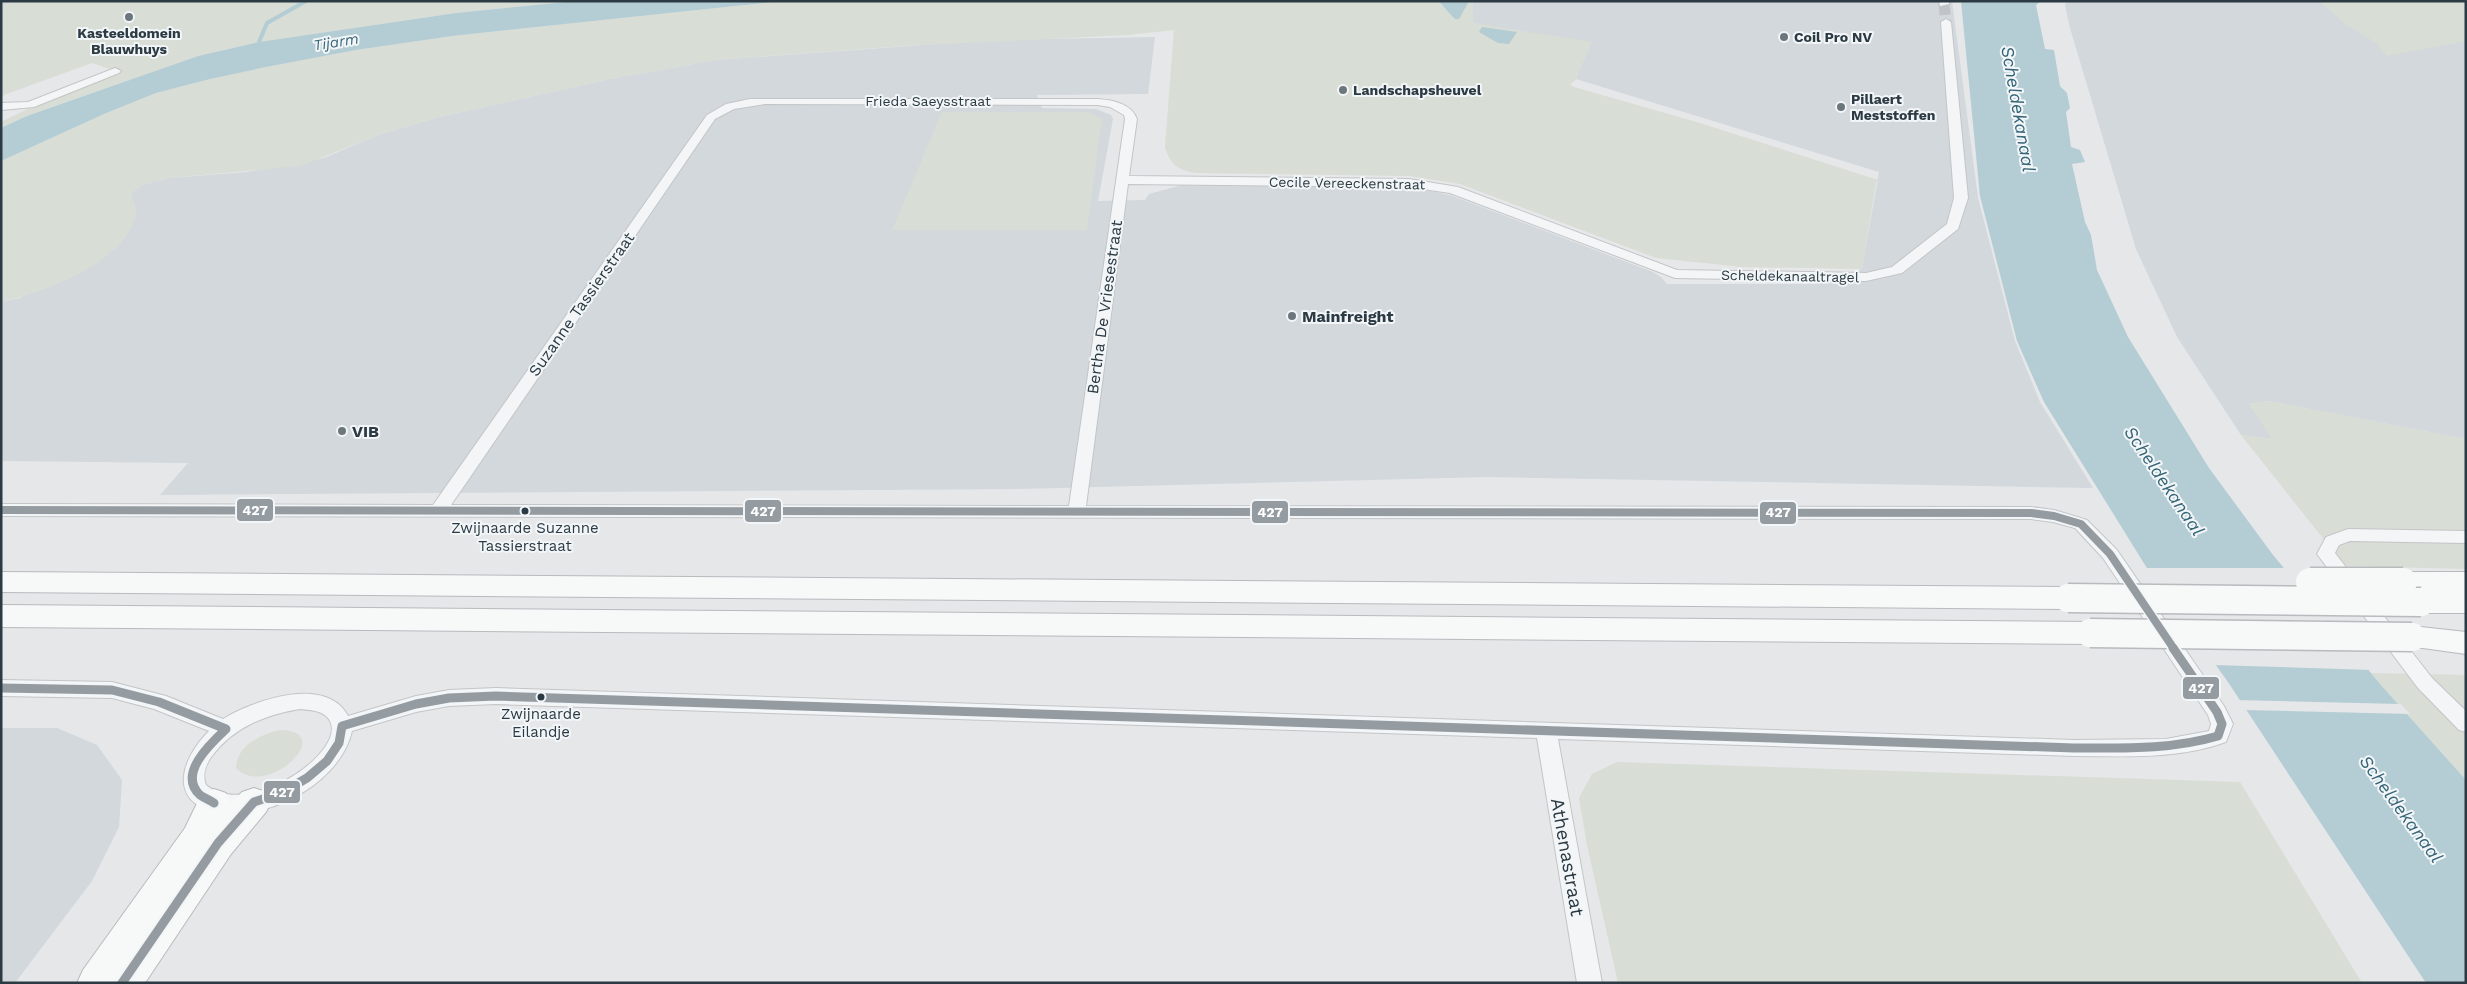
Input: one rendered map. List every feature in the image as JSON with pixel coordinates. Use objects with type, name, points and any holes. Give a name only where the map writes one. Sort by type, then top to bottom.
[{"type":"highway","points":[[1,582],[1944,597],[2066,594],[2412,592],[2466,582]]},
{"type":"highway","points":[[2412,592],[2466,602]]},
{"type":"highway","points":[[1,616],[2090,633],[2401,637],[2461,640]]},
{"type":"highway","points":[[98,983],[198,839],[212,813],[214,802]]},
{"type":"highway","points":[[122,983],[218,842],[254,802]]},
{"type":"street","name":"Scheldekanaaltragel","points":[[1675,274],[1866,277],[1897,270],[1953,226],[1961,198],[1946,22]]},
{"type":"street","points":[[1,107],[30,105],[115,71]]},
{"type":"street","name":"Frieda Saeysstraat","points":[[733,104],[765,101],[1097,102],[1122,108]]},
{"type":"street","name":"Suzanne Tassierstraat","points":[[437,512],[711,117],[733,104]]},
{"type":"street","name":"Bertha De Vriesestraat","points":[[1077,510],[1131,119],[1129,113],[1122,108]]},
{"type":"street","name":"Cecile Vereeckenstraat","points":[[1122,180],[1409,182],[1432,185],[1453,190],[1675,274]]},
{"type":"street","points":[[1,510],[437,512],[1077,510],[2002,512],[2054,516],[2081,524],[2110,554],[2218,712],[2222,724],[2218,736],[2201,743],[2160,747],[2074,748],[496,696],[449,698],[416,704],[342,726]]},
{"type":"street","points":[[2466,537],[2348,535],[2332,540],[2326,554],[2401,637],[2425,683],[2466,724]]},
{"type":"street","points":[[1,688],[112,690],[159,702],[226,729]]},
{"type":"street","points":[[300,701],[321,704],[336,712],[342,726],[338,742],[326,761],[307,778],[281,793],[254,802],[233,804],[214,802],[199,794],[193,780],[196,764],[207,746],[226,729],[258,711],[276,705],[300,701]]},
{"type":"street","name":"Athenastraat","points":[[1546,732],[1590,983]]},
{"type":"shaded area","points":[[1,1],[576,1],[456,13],[259,42],[198,56],[27,116],[1,128],[1,122],[34,106],[119,72],[92,63],[1,96]]},
{"type":"shaded area","points":[[783,1],[1446,1],[1440,4],[1453,15],[1468,3],[1466,1],[1473,1],[1473,23],[1592,42],[1576,79],[1570,85],[1574,87],[1700,123],[1878,180],[1862,269],[1742,267],[1656,258],[1460,184],[1409,176],[1194,173],[1188,171],[1172,162],[1165,147],[1174,30],[1128,35],[903,46],[716,60],[610,79],[439,117],[378,135],[301,166],[169,178],[142,185],[131,193],[136,215],[129,232],[116,248],[99,261],[59,283],[1,302],[1,161],[104,114],[156,93],[209,79],[356,50],[452,36]]},
{"type":"shaded area","points":[[1473,1],[1952,1],[1978,198],[2015,341],[2040,402],[2093,488],[1488,477],[1019,489],[160,495],[188,463],[1,461],[1,302],[20,298],[136,213],[131,193],[142,185],[169,178],[247,172],[324,158],[378,135],[439,117],[610,79],[716,60],[991,40],[1155,37],[1148,94],[1037,95],[1042,108],[1096,109],[1111,115],[1113,119],[1098,201],[1145,200],[1149,194],[1182,185],[1414,188],[1450,195],[1653,272],[1667,284],[1816,284],[1862,269],[1879,172],[1576,79],[1579,72],[1520,32],[1473,23]]},
{"type":"shaded area","points":[[2067,1],[2466,1],[2466,439],[2268,401],[2249,404],[2273,439],[2241,435],[2177,337],[2136,249],[2070,28],[2065,5]]},
{"type":"shaded area","points":[[2319,1],[2466,1],[2466,41],[2387,56],[2376,43],[2348,26]]},
{"type":"shaded area","points":[[942,112],[1088,112],[1102,119],[1087,230],[892,230]]},
{"type":"shaded area","points":[[2268,401],[2466,439],[2466,569],[2345,566],[2241,435],[2272,439],[2249,404]]},
{"type":"shaded area","points":[[2371,673],[2466,675],[2466,780],[2380,684]]},
{"type":"shaded area","points":[[1,728],[57,728],[97,745],[122,780],[119,827],[92,881],[15,983],[1,983]]},
{"type":"shaded area","points":[[280,730],[296,733],[302,741],[300,751],[291,761],[279,770],[264,776],[249,776],[236,768],[240,753],[245,747],[258,738]]},
{"type":"shaded area","points":[[1617,762],[2240,782],[2362,983],[1618,983],[1587,845],[1579,798],[1592,774]]},
{"type":"water","name":"Tijarm","points":[[576,1],[783,1],[452,36],[356,50],[266,67],[156,93],[104,114],[1,161],[1,128],[27,116],[198,56],[259,42],[456,13]]},
{"type":"water","points":[[1446,1],[1466,1],[1468,3],[1459,19],[1455,19],[1440,3]]},
{"type":"water","name":"Scheldekanaal","points":[[1961,1],[2041,1],[2036,5],[2045,49],[2054,50],[2060,86],[2067,93],[2070,108],[2066,112],[2071,147],[2080,150],[2085,162],[2072,164],[2085,222],[2091,235],[2097,270],[2128,337],[2209,468],[2273,555],[2380,684],[2466,780],[2466,983],[2426,983],[2228,682],[2150,573],[2044,402],[2017,341],[1980,196]]},
{"type":"water","points":[[1482,27],[1517,32],[1509,44],[1498,43],[1479,32]]},
{"type":"pier","points":[[2144,568],[2287,568],[2371,670],[2213,665]]},
{"type":"pier","points":[[2237,700],[2401,704],[2410,714],[2244,710]]},
{"type":"waterway","points":[[259,42],[267,23],[306,1]]},
{"type":"tunnel","points":[[1944,4],[1946,22]]},
{"type":"transit line","name":"427","points":[[1,510],[2031,513],[2054,516],[2081,524],[2110,554],[2217,712],[2222,724],[2218,736],[2183,745],[2147,748],[2074,748],[496,696],[449,698],[416,704],[342,726],[339,743],[327,761],[307,778],[281,793],[254,802],[218,843],[122,983]]},
{"type":"transit line","name":"427","points":[[1,688],[112,690],[159,702],[226,729]]},
{"type":"transit line","name":"427","points":[[214,803],[200,795],[194,787],[192,778],[194,769],[205,750],[226,729]]},
{"type":"place","name":"Kasteeldomein Blauwhuys","points":[[129,17]]},
{"type":"place","name":"Coil Pro NV","points":[[1784,37]]},
{"type":"place","name":"Landschapsheuvel","points":[[1343,90]]},
{"type":"place","name":"Pillaert Meststoffen","points":[[1841,107]]},
{"type":"place","name":"Mainfreight","points":[[1292,316]]},
{"type":"place","name":"VIB","points":[[342,431]]},
{"type":"place","name":"Zwijnaarde Suzanne Tassierstraat","points":[[525,511]]},
{"type":"place","name":"Zwijnaarde Eilandje","points":[[541,697]]}]
